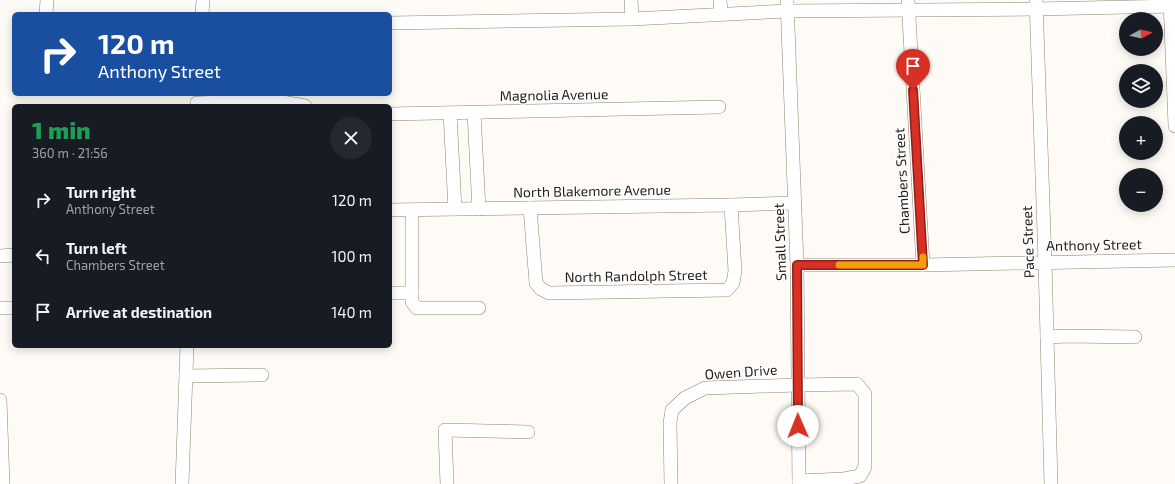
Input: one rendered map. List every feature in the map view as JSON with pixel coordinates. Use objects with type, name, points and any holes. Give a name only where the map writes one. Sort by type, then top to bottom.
[{"type":"street","points":[[46,12],[47,0]]},
{"type":"street","points":[[202,12],[203,0]]},
{"type":"street","points":[[631,0],[632,19]]},
{"type":"street","points":[[720,0],[721,14]]},
{"type":"street","points":[[392,23],[632,19],[721,14],[787,5],[1172,4],[1175,126]]},
{"type":"street","name":"Small Street","points":[[787,5],[797,265],[799,482]]},
{"type":"street","name":"Chambers Street","points":[[908,5],[923,265]]},
{"type":"street","name":"Pace Street","points":[[1036,5],[1051,484]]},
{"type":"street","points":[[197,101],[282,102],[294,104]]},
{"type":"street","name":"Magnolia Avenue","points":[[392,114],[719,107]]},
{"type":"street","points":[[474,112],[479,209]]},
{"type":"street","points":[[450,113],[455,209]]},
{"type":"street","name":"North Blakemore Avenue","points":[[392,210],[794,203]]},
{"type":"street","name":"North Randolph Street","points":[[530,208],[536,282],[541,289],[549,293],[557,293],[727,290],[733,283],[735,271],[731,205]]},
{"type":"street","points":[[412,210],[412,302],[418,308],[479,308]]},
{"type":"street","points":[[0,256],[12,255]]},
{"type":"street","name":"Anthony Street","points":[[797,265],[923,265],[1175,260]]},
{"type":"street","points":[[392,293],[412,293]]},
{"type":"street","points":[[0,308],[12,308]]},
{"type":"street","points":[[1047,337],[1135,337]]},
{"type":"street","points":[[182,484],[187,348]]},
{"type":"street","points":[[186,376],[262,375]]},
{"type":"street","name":"Owen Drive","points":[[671,484],[670,423],[672,410],[685,398],[705,388],[857,384],[864,394],[865,423],[865,467],[860,476],[844,479],[799,482]]},
{"type":"street","points":[[0,400],[3,484]]},
{"type":"street","points":[[447,484],[445,430],[528,432]]},
{"type":"slow traffic","points":[[839,265],[923,265],[923,257]]},
{"type":"route","points":[[798,426],[797,265],[923,265],[913,90]]}]
